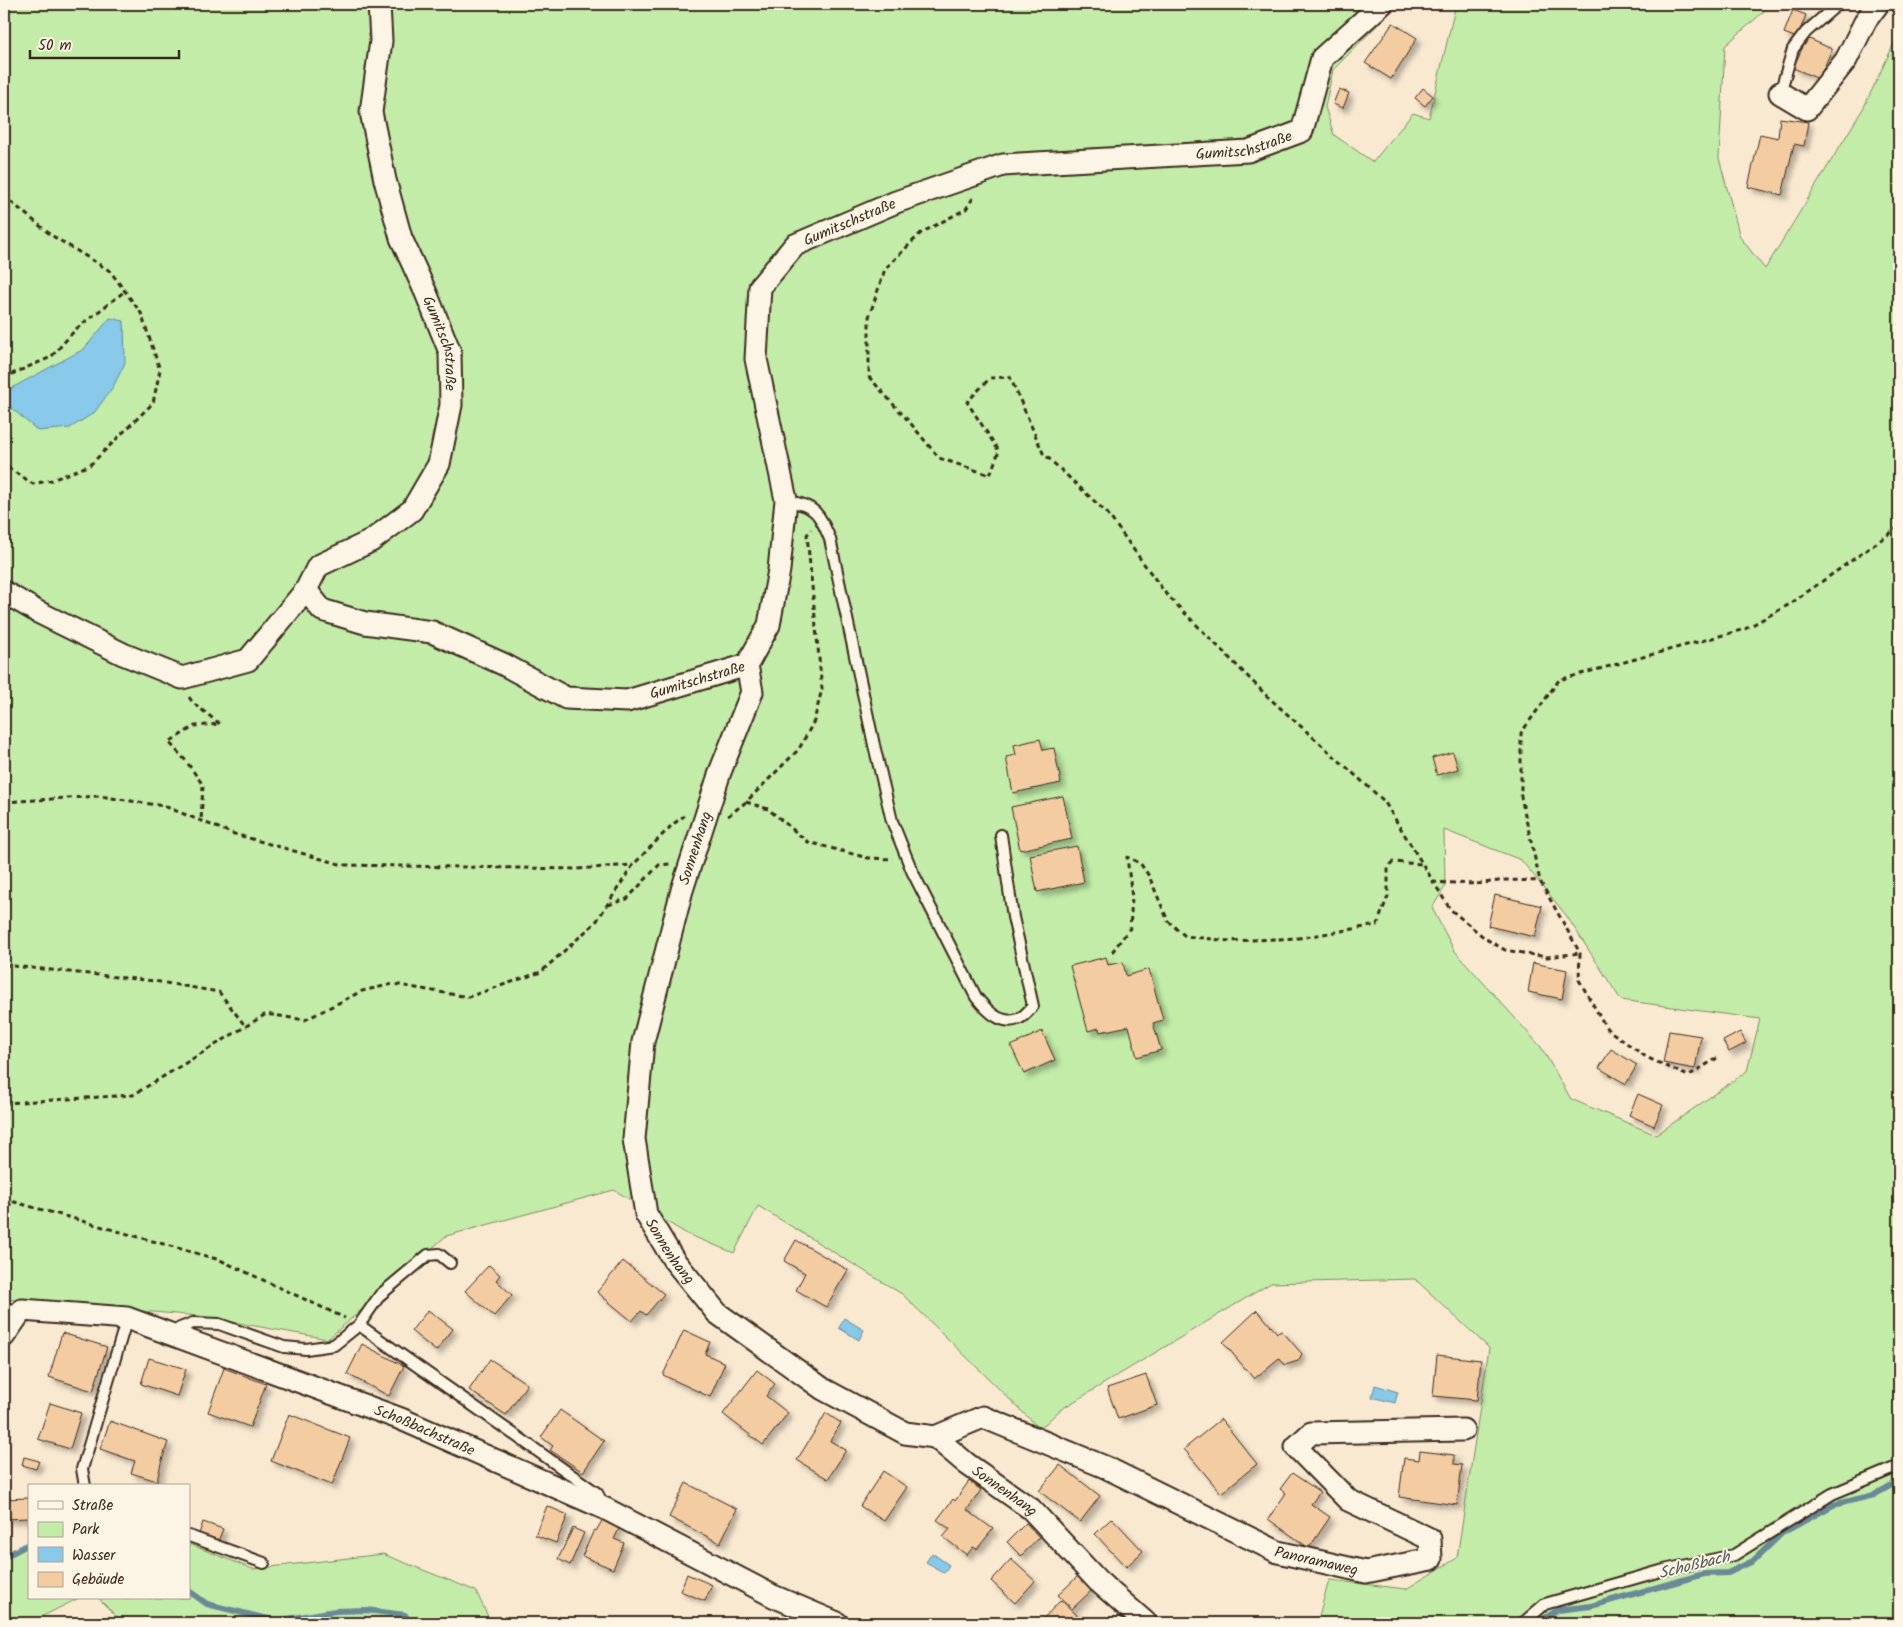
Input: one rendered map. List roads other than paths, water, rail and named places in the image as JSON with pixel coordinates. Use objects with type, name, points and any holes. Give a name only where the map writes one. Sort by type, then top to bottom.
[{"type":"street","name":"Gumitschstraße","points":[[379,4],[380,41],[371,112],[385,180],[401,238],[450,352],[451,405],[439,464],[412,510],[371,541],[318,566],[306,590],[322,610],[365,623],[432,632],[503,664],[566,698],[627,700],[747,665],[769,625],[779,570],[786,500],[756,359],[760,287],[795,245],[896,202],[1003,165],[1248,151],[1302,131],[1322,58],[1382,4]]},
{"type":"street","points":[[1780,93],[1807,109],[1846,60],[1866,20],[1878,4]]},
{"type":"street","points":[[4,592],[38,612],[123,654],[182,678],[248,660],[306,590]]},
{"type":"street","name":"Sonnenhang","points":[[747,665],[752,692],[712,797],[691,861],[643,1042],[634,1139],[646,1214],[673,1259],[717,1313],[823,1389],[905,1433],[936,1437],[967,1464],[1031,1509],[1098,1581],[1146,1623]]},
{"type":"street","name":"Schoßbachstraße","points":[[4,1336],[13,1310],[127,1318],[401,1419],[606,1509],[772,1596],[837,1623]]},
{"type":"street","name":"Panoramaweg","points":[[936,1437],[982,1417],[1105,1467],[1278,1552],[1366,1572],[1431,1559],[1430,1540],[1348,1500],[1296,1447],[1311,1433],[1463,1430]]},
{"type":"lane","points":[[1780,93],[1792,49],[1806,32],[1838,4]]},
{"type":"lane","points":[[786,500],[807,505],[820,516],[830,539],[892,820],[908,860],[976,997],[990,1012],[1006,1021],[1020,1019],[1033,1006],[1013,917],[1001,835]]},
{"type":"lane","points":[[167,1332],[194,1323],[219,1324],[284,1347],[306,1350],[334,1345],[359,1325],[380,1295],[428,1255],[439,1254],[450,1263]]},
{"type":"lane","points":[[85,1484],[82,1469],[127,1318]]},
{"type":"lane","points":[[359,1325],[597,1493],[606,1509]]},
{"type":"lane","points":[[1524,1623],[1544,1604],[1664,1570],[1734,1555],[1832,1494],[1899,1466]]},
{"type":"lane","points":[[190,1536],[264,1563]]},
{"type":"water","points":[[110,318],[124,321],[125,363],[113,387],[94,413],[70,428],[38,431],[9,406],[6,391],[84,349]]},
{"type":"water","points":[[844,1318],[864,1330],[859,1340],[839,1328]]},
{"type":"water","points":[[1375,1385],[1398,1392],[1395,1403],[1372,1397]]},
{"type":"water","points":[[932,1553],[949,1565],[944,1573],[926,1562]]},
{"type":"waterway","name":"Schoßbach","points":[[1537,1623],[1558,1610],[1591,1606],[1704,1574],[1728,1573],[1753,1561],[1782,1533],[1833,1505],[1874,1495],[1899,1481]]},
{"type":"waterway","name":"Schoßbach","points":[[4,1557],[28,1545]]},
{"type":"waterway","name":"Schoßbach","points":[[190,1592],[207,1604],[276,1621],[335,1611],[366,1610],[405,1615],[410,1623]]}]
